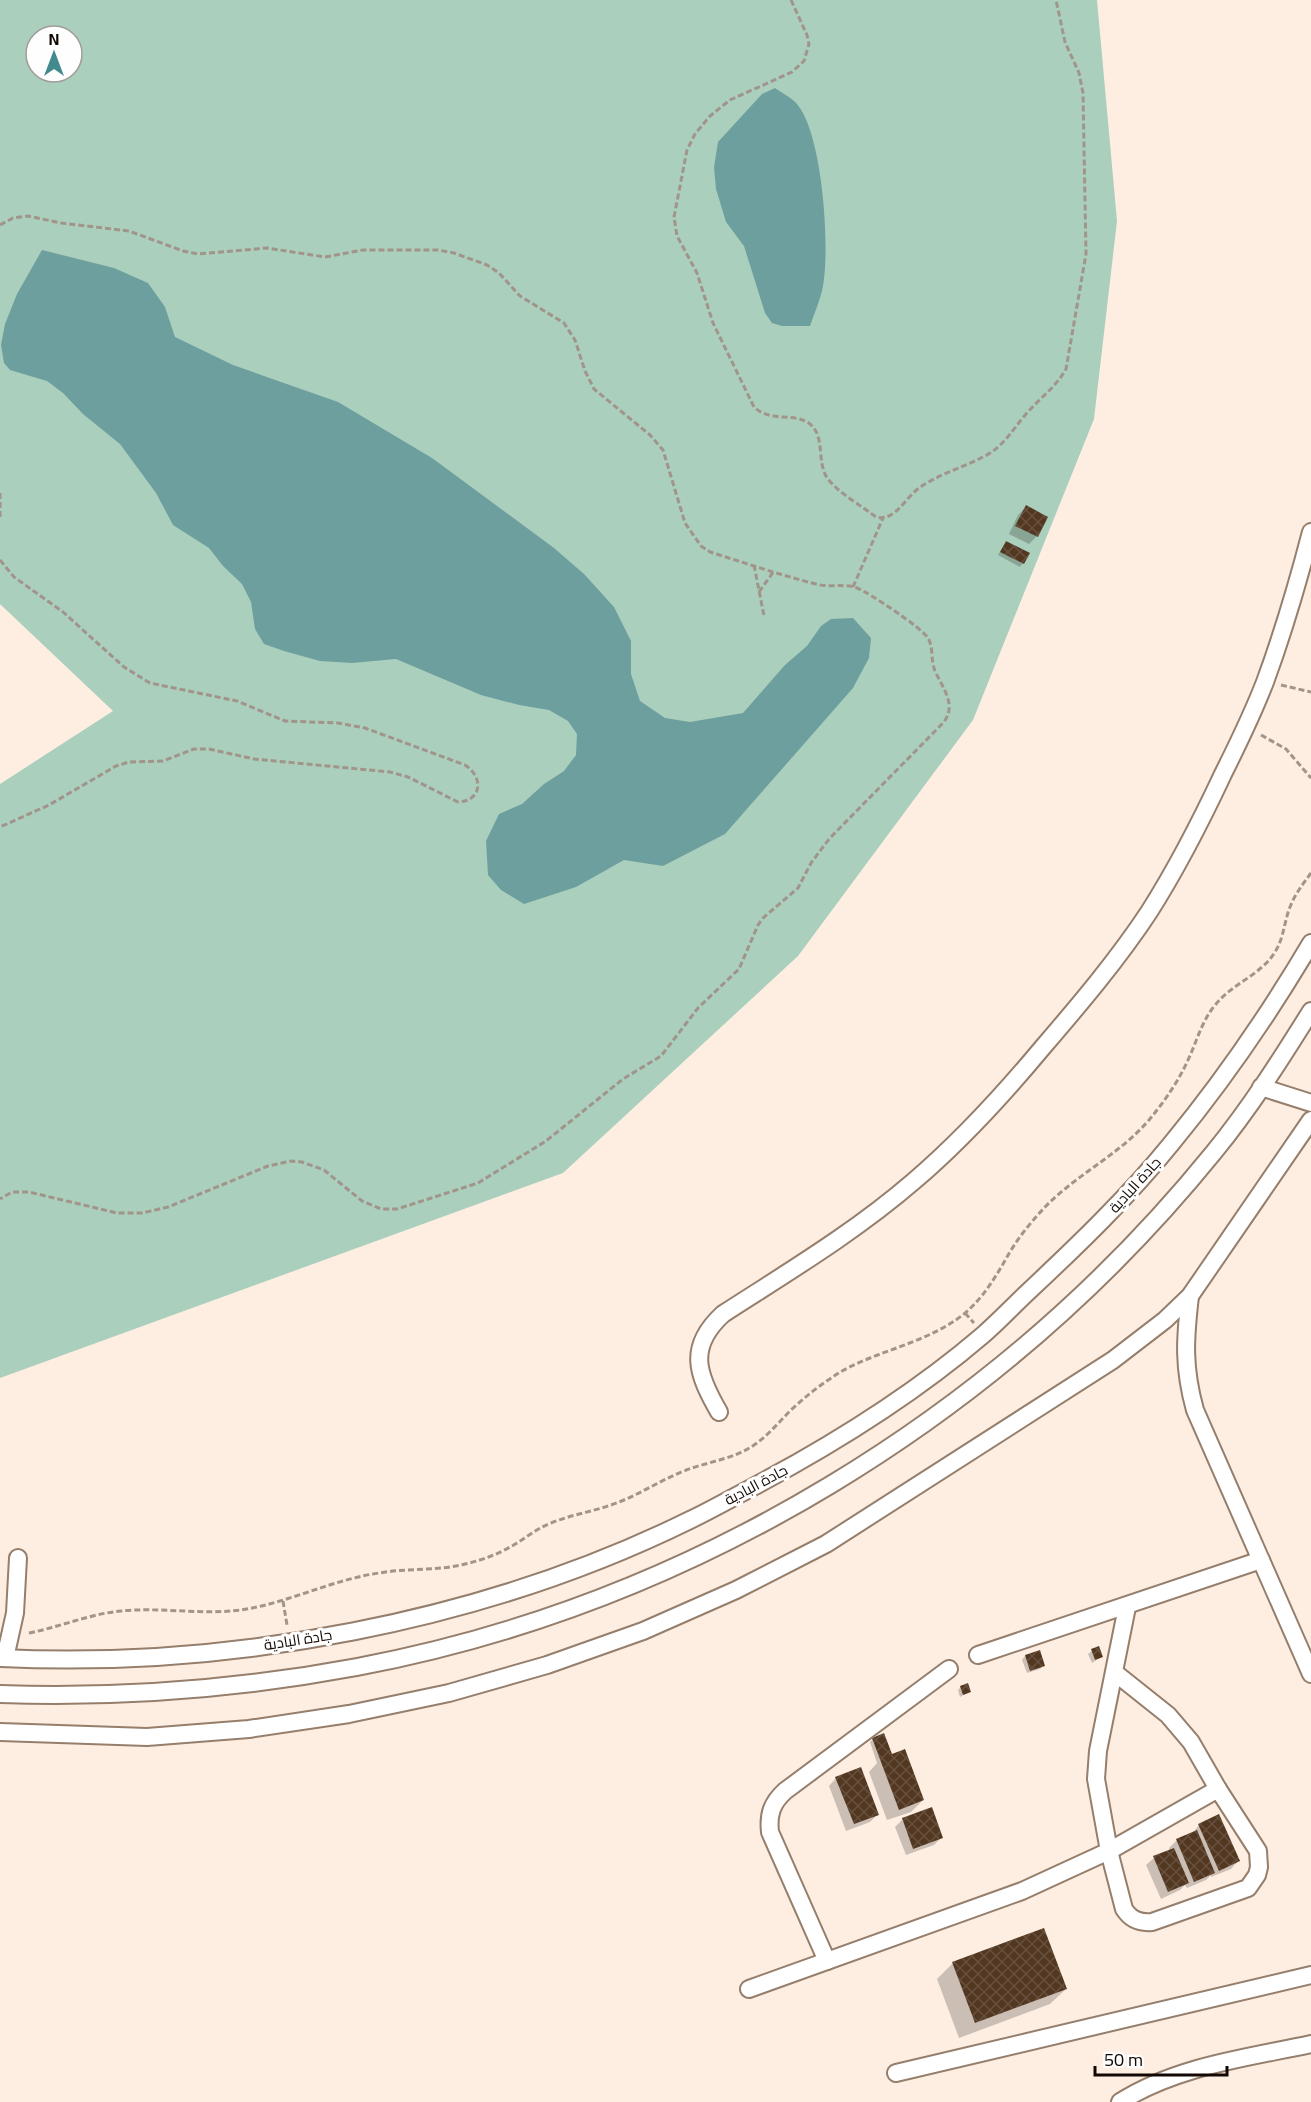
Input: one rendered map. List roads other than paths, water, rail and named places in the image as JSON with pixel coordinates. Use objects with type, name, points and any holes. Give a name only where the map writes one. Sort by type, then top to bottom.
[{"type":"street","points":[[719,1412],[704,1387],[699,1365],[702,1342],[714,1322],[836,1241],[914,1182],[957,1142],[1017,1078],[1113,961],[1148,912],[1206,811],[1245,729],[1266,680],[1311,532]]},
{"type":"street","name":"جادة البادية","points":[[3,1658],[129,1659],[210,1653],[290,1642],[427,1614],[494,1596],[593,1562],[689,1521],[812,1455],[871,1418],[984,1334],[1078,1246],[1169,1148],[1210,1095],[1250,1041],[1311,944]]},
{"type":"street","points":[[0,1694],[60,1695],[209,1688],[281,1680],[359,1667],[511,1628],[586,1603],[730,1540],[799,1503],[895,1444],[932,1419],[1046,1328],[1166,1209],[1216,1149],[1261,1087],[1311,1011]]},
{"type":"street","points":[[1261,1087],[1311,1103]]},
{"type":"street","points":[[0,1732],[147,1737],[249,1729],[350,1714],[449,1693],[525,1671],[643,1631],[736,1590],[826,1544],[1113,1360],[1165,1320],[1190,1296],[1311,1120]]},
{"type":"street","points":[[1190,1296],[1185,1359],[1188,1385],[1195,1410],[1311,1674]]},
{"type":"street","points":[[3,1658],[12,1634],[18,1558]]},
{"type":"street","points":[[978,1655],[1261,1560]]},
{"type":"street","points":[[1114,1672],[1155,1704],[1191,1742],[1218,1790],[1258,1851],[1260,1867],[1248,1888],[1152,1922],[1139,1922],[1128,1915],[1124,1909],[1109,1851],[1098,1793],[1096,1762],[1127,1606]]},
{"type":"street","points":[[827,1961],[770,1832],[768,1820],[771,1809],[776,1799],[785,1791],[949,1669]]},
{"type":"street","points":[[749,1989],[1022,1891],[1109,1851],[1218,1790]]},
{"type":"street","points":[[896,2073],[1311,1975]]},
{"type":"street","points":[[1120,2102],[1144,2089],[1186,2072],[1311,2044]]},
{"type":"water","points":[[775,88],[797,104],[806,119],[819,166],[825,223],[825,273],[821,295],[810,326],[782,326],[772,323],[765,313],[744,246],[726,222],[716,189],[714,167],[718,142],[762,94]]},
{"type":"water","points":[[42,250],[114,268],[148,283],[165,307],[175,337],[233,365],[338,402],[432,458],[554,548],[584,574],[614,607],[631,641],[631,674],[640,701],[665,718],[690,722],[743,713],[785,665],[807,646],[821,626],[831,619],[853,618],[871,638],[869,658],[853,688],[725,834],[663,866],[624,860],[576,887],[524,904],[501,890],[488,875],[486,841],[499,814],[522,804],[544,784],[564,771],[576,755],[577,734],[568,721],[549,710],[481,695],[396,659],[352,663],[320,661],[264,644],[255,629],[251,602],[242,584],[223,566],[209,548],[173,525],[156,493],[120,444],[47,381],[10,370],[4,363],[1,345],[5,324],[17,294]]}]
